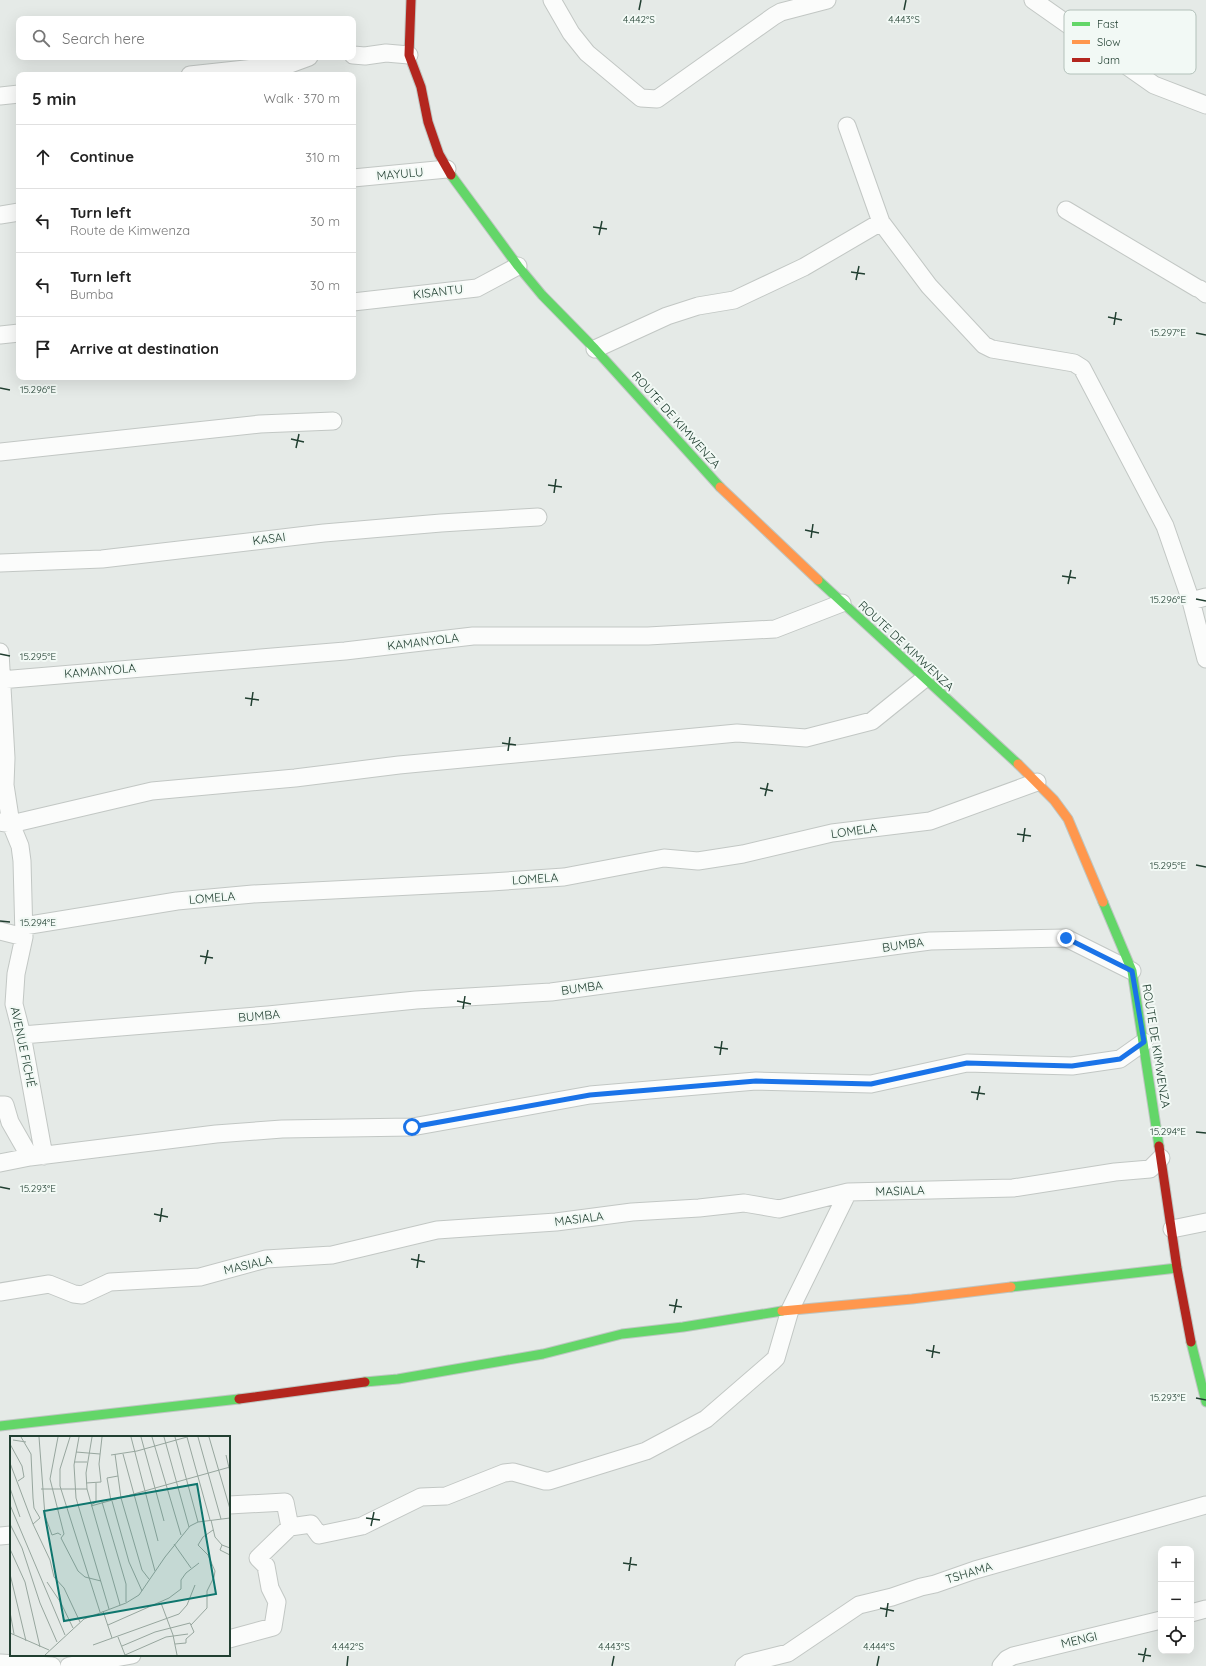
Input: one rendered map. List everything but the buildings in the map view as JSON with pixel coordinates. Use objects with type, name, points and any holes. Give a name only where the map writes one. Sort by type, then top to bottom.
[{"type":"street","name":"ROUTE DE KIMWENZA","points":[[411,0],[409,55],[421,87],[428,122],[439,154],[447,169],[518,266],[542,295],[595,349],[714,480],[768,534],[924,680],[1022,767],[1054,800],[1068,819],[1132,971],[1162,1158],[1177,1268],[1190,1337],[1206,1402]]},
{"type":"street","points":[[552,0],[571,33],[587,53],[641,98],[648,99],[657,99],[777,14],[827,0]]},
{"type":"street","points":[[1033,0],[1064,22]]},
{"type":"street","points":[[356,55],[365,56],[386,53],[409,55]]},
{"type":"street","points":[[217,72],[290,64],[301,60]]},
{"type":"street","points":[[1138,74],[1154,85],[1206,105]]},
{"type":"street","points":[[0,96],[16,94]]},
{"type":"street","points":[[847,126],[881,222],[929,286],[984,345],[992,348],[1074,363],[1082,368],[1158,511],[1198,599],[1206,659]]},
{"type":"street","name":"MAYULU","points":[[356,178],[447,169]]},
{"type":"street","points":[[1066,210],[1200,289],[1206,294]]},
{"type":"street","points":[[0,215],[16,212]]},
{"type":"street","points":[[595,349],[667,316],[698,306],[734,300],[804,267],[881,222]]},
{"type":"street","name":"KISANTU","points":[[356,302],[477,288],[518,266]]},
{"type":"street","points":[[0,335],[16,333]]},
{"type":"street","points":[[0,452],[260,424],[333,421]]},
{"type":"street","name":"KASAI","points":[[0,563],[102,559],[324,533],[441,523],[538,517]]},
{"type":"street","name":"KAMANYOLA","points":[[1,680],[345,651],[473,636],[648,636],[775,629],[842,603]]},
{"type":"street","name":"AVENUE FICHÉ","points":[[0,652],[6,758],[5,823],[20,846],[24,932],[16,974],[14,1004],[22,1035],[37,1157]]},
{"type":"street","points":[[5,823],[152,791],[295,778],[398,765],[737,733],[806,738],[872,721],[924,680]]},
{"type":"street","name":"LOMELA","points":[[24,932],[177,901],[253,894],[564,877],[664,858],[698,861],[743,854],[832,833],[930,821],[1037,782]]},
{"type":"street","points":[[0,931],[24,932]]},
{"type":"street","name":"BUMBA","points":[[22,1035],[268,1015],[416,1000],[551,992],[930,941],[1066,938],[1132,971]]},
{"type":"street","points":[[0,1163],[224,1133],[282,1129],[412,1127],[590,1095],[756,1081],[871,1084],[967,1063],[1072,1066],[1120,1059],[1144,1042]]},
{"type":"street","points":[[0,1105],[5,1105],[10,1122],[37,1157]]},
{"type":"street","name":"MASIALA","points":[[0,1292],[49,1284],[74,1294],[82,1295],[110,1282],[200,1277],[266,1259],[332,1255],[437,1230],[552,1223],[632,1212],[699,1208],[744,1203],[779,1209],[848,1192],[1013,1188],[1115,1172],[1150,1169],[1162,1158]]},
{"type":"street","points":[[230,1638],[273,1627],[277,1602],[269,1586],[265,1565],[258,1558],[290,1527],[311,1524],[319,1535],[362,1526],[421,1497],[446,1496],[504,1473],[512,1472],[549,1481],[646,1451],[706,1419],[776,1358],[790,1310],[848,1192]]},
{"type":"street","points":[[1172,1229],[1206,1222]]},
{"type":"street","points":[[0,1426],[398,1379],[543,1354],[622,1334],[683,1327],[790,1310],[912,1299],[1177,1268]]},
{"type":"street","points":[[230,1505],[285,1502],[290,1527]]},
{"type":"street","name":"TSHAMA","points":[[744,1666],[748,1663],[788,1653],[859,1605],[892,1598],[975,1570],[1206,1505]]},
{"type":"street","points":[[0,1536],[10,1535]]},
{"type":"street","points":[[1194,1612],[1206,1609]]},
{"type":"street","name":"MENGI","points":[[1001,1666],[1007,1659],[1013,1656],[1158,1621]]},
{"type":"street","points":[[69,1666],[126,1656]]},
{"type":"street","points":[[0,1663],[52,1666]]},
{"type":"traffic: fast","points":[[451,175],[518,266],[542,295],[595,349],[720,487]]},
{"type":"traffic: fast","points":[[818,580],[1018,764]]},
{"type":"traffic: fast","points":[[1103,902],[1132,971],[1159,1146]]},
{"type":"traffic: fast","points":[[1011,1287],[1177,1268]]},
{"type":"traffic: fast","points":[[365,1382],[398,1379],[543,1354],[622,1334],[683,1327],[782,1311]]},
{"type":"traffic: fast","points":[[1191,1342],[1206,1402]]},
{"type":"traffic: fast","points":[[0,1426],[239,1399]]},
{"type":"traffic: slow","points":[[720,487],[818,580]]},
{"type":"traffic: slow","points":[[1018,764],[1054,800],[1068,819],[1103,902]]},
{"type":"traffic: slow","points":[[782,1311],[912,1299],[1011,1287]]},
{"type":"traffic: jam","points":[[411,0],[409,55],[421,87],[428,122],[439,154],[451,175]]},
{"type":"traffic: jam","points":[[1159,1146],[1177,1268],[1191,1342]]},
{"type":"traffic: jam","points":[[239,1399],[365,1382]]},
{"type":"route","points":[[412,1127],[590,1095],[756,1081],[871,1084],[967,1063],[1072,1066],[1120,1059],[1144,1042],[1132,971],[1066,938]]}]
